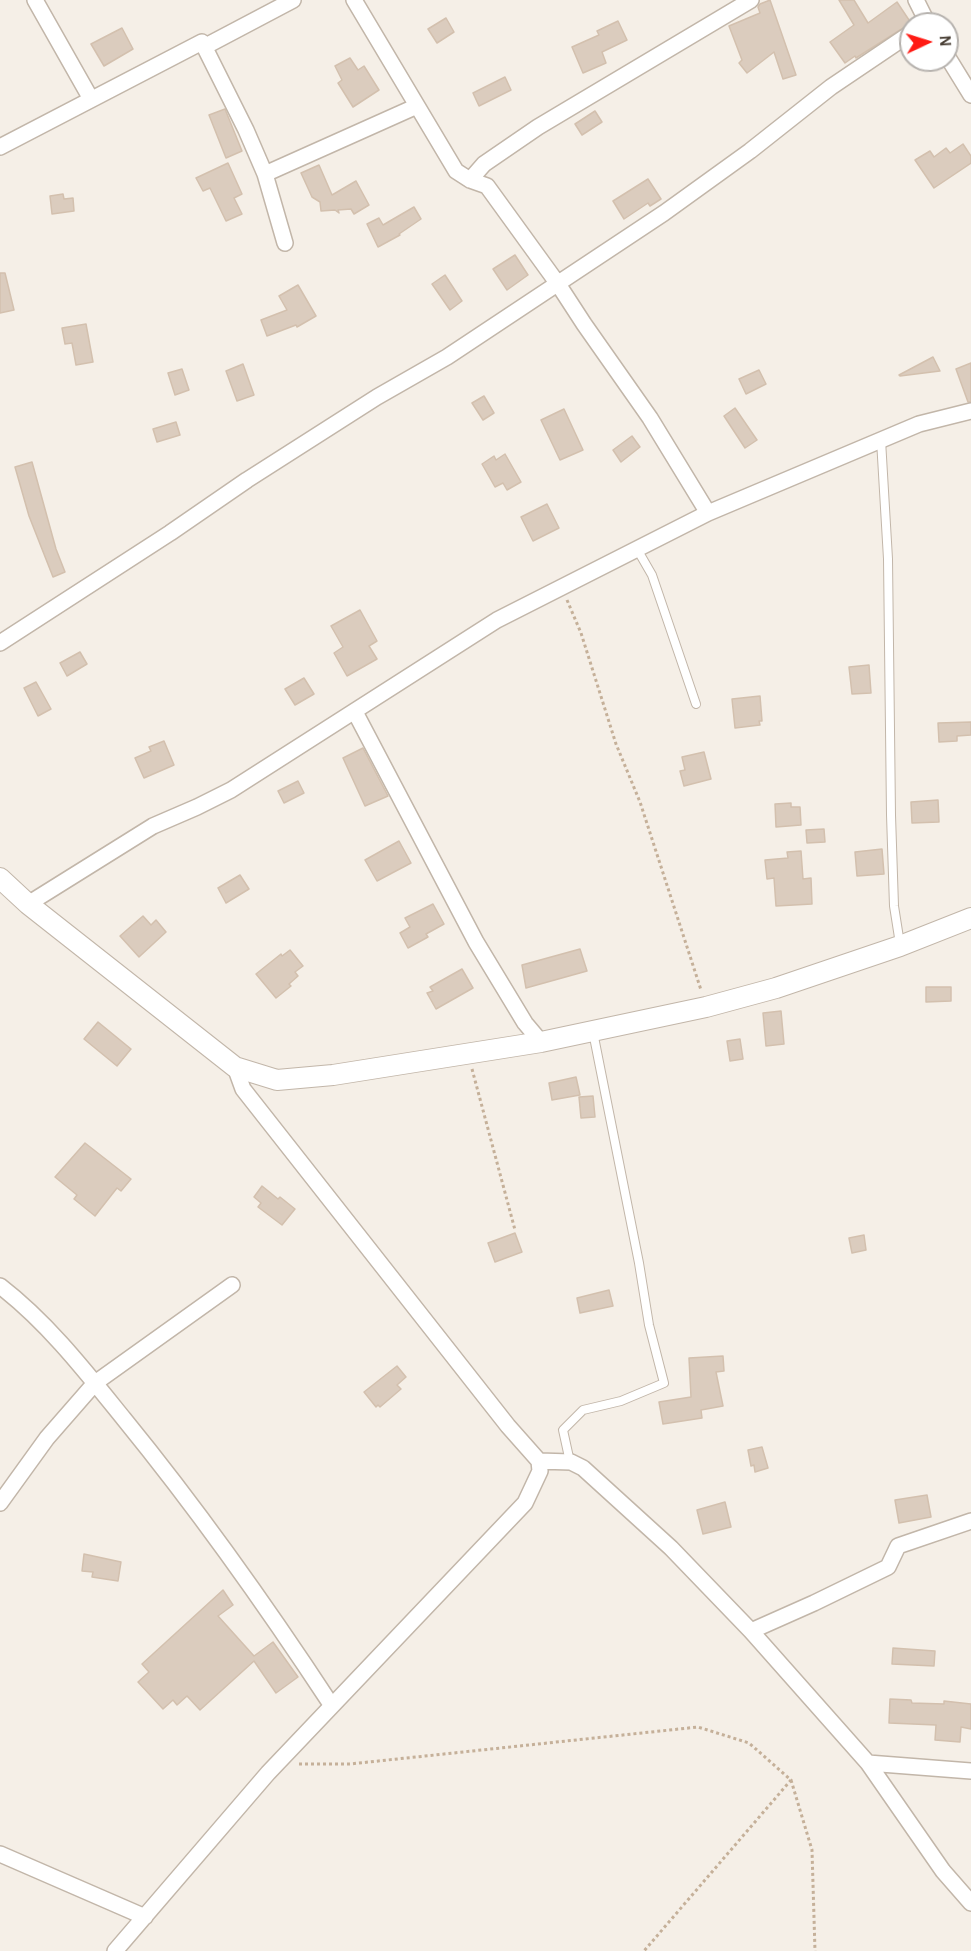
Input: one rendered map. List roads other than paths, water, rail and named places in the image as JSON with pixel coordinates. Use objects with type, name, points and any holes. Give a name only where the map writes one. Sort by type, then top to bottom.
[{"type":"street","points":[[35,0],[92,99]]},
{"type":"street","points":[[204,47],[293,0]]},
{"type":"street","points":[[354,0],[456,171],[470,180],[487,186],[650,418],[708,513]]},
{"type":"street","points":[[470,180],[484,164],[538,127],[751,0]]},
{"type":"street","points":[[0,643],[170,533],[247,480],[377,397],[447,357],[558,284],[664,213],[750,151],[831,87],[899,41]]},
{"type":"street","points":[[0,147],[202,42],[246,130],[265,174],[285,243]]},
{"type":"street","points":[[957,72],[971,95]]},
{"type":"street","points":[[265,174],[417,106]]},
{"type":"street","points":[[28,904],[153,825],[231,790],[497,620],[708,513],[919,424],[971,411]]},
{"type":"street","points":[[355,712],[476,942],[525,1023],[541,1042]]},
{"type":"street","points":[[0,878],[28,904],[235,1067],[277,1080],[333,1075],[541,1042],[706,1007],[776,988],[900,946],[971,918]]},
{"type":"street","points":[[115,1951],[281,1758],[525,1503],[540,1471],[538,1461],[243,1089],[235,1067]]},
{"type":"street","points":[[0,1503],[47,1438],[95,1383],[232,1285]]},
{"type":"street","points":[[0,1286],[58,1339],[169,1474],[270,1611],[332,1706]]},
{"type":"street","points":[[538,1461],[570,1462],[583,1468],[671,1548],[751,1631],[868,1763],[943,1871],[971,1903]]},
{"type":"street","points":[[751,1631],[888,1567],[898,1546],[971,1521]]},
{"type":"street","points":[[868,1763],[971,1771]]},
{"type":"street","points":[[0,1854],[145,1917]]},
{"type":"lane","points":[[881,440],[888,559],[893,883],[900,946]]},
{"type":"lane","points":[[636,549],[652,575],[696,704]]},
{"type":"lane","points":[[570,1462],[563,1430],[583,1410],[621,1401],[664,1383],[649,1325],[639,1263],[593,1032]]}]
